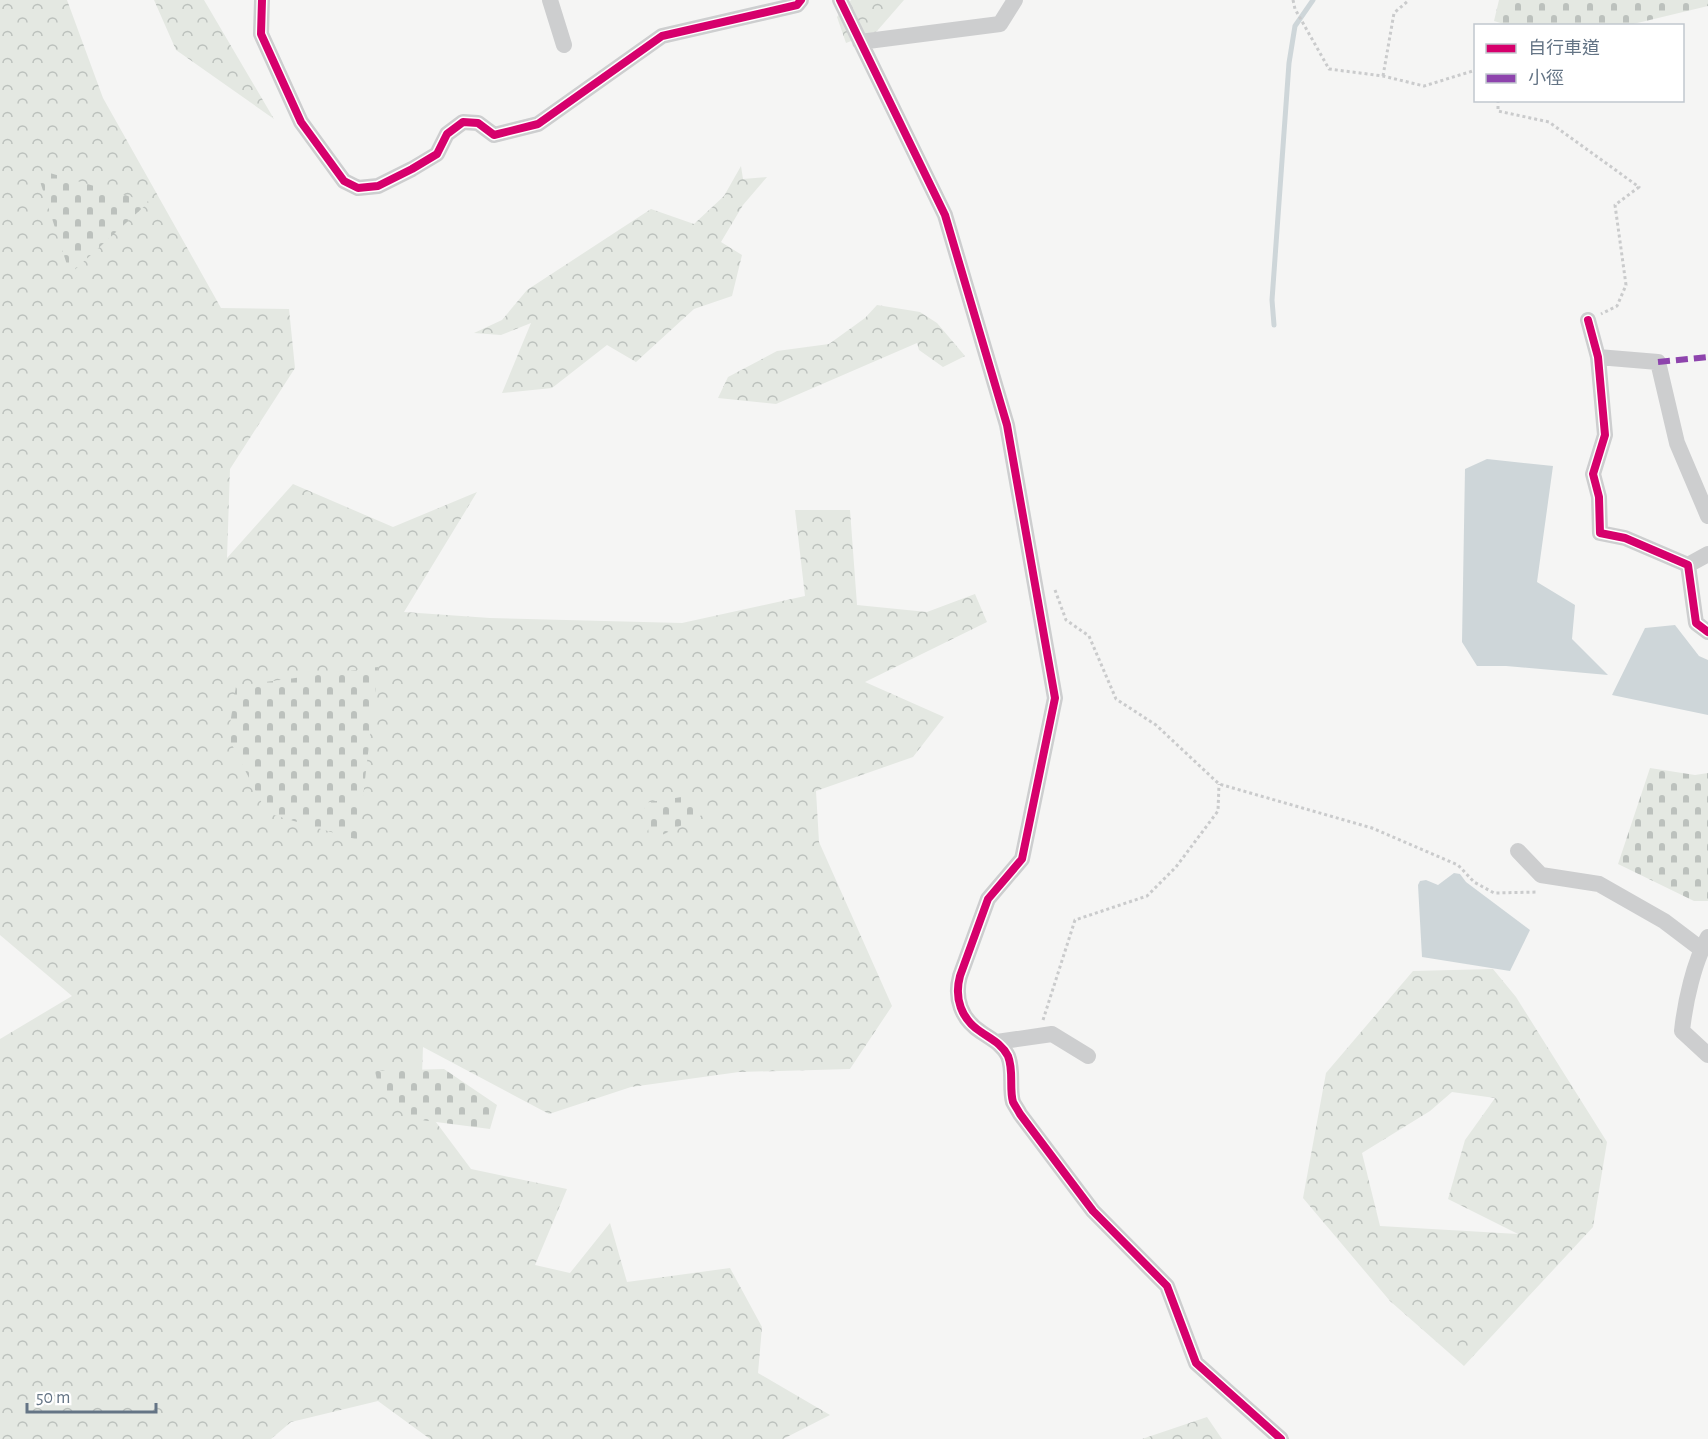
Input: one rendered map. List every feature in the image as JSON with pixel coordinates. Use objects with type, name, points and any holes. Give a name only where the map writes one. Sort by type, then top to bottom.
[{"type":"street","points":[[262,0],[261,34],[301,122],[344,181],[358,188],[378,186],[436,154],[447,134],[463,122],[478,123],[494,135],[538,124],[662,36],[797,5],[801,0]]},
{"type":"street","points":[[550,0],[564,45]]},
{"type":"street","points":[[840,0],[945,215],[1007,425],[1055,698],[1022,859],[988,899],[957,988],[960,1006],[967,1022],[997,1042],[1007,1055],[1012,1077],[1013,1102],[1020,1114],[1093,1211],[1167,1286],[1196,1363],[1281,1439]]},
{"type":"street","points":[[860,42],[1000,24],[1015,0]]},
{"type":"street","points":[[1588,320],[1598,357],[1605,435],[1593,474],[1599,497],[1600,533],[1625,538],[1688,565]]},
{"type":"street","points":[[1598,357],[1658,362],[1677,443],[1708,516]]},
{"type":"street","points":[[1688,565],[1708,554]]},
{"type":"street","points":[[1688,565],[1696,623],[1708,632]]},
{"type":"street","points":[[1518,851],[1541,875],[1599,884],[1705,943],[1684,1014],[1682,1031],[1708,1055]]},
{"type":"street","points":[[997,1042],[1052,1034],[1088,1056]]},
{"type":"path","points":[[1293,0],[1295,9],[1309,36],[1329,69],[1383,76],[1424,86],[1474,71]]},
{"type":"path","points":[[1383,76],[1394,13],[1409,0]]},
{"type":"path","points":[[1498,102],[1498,111],[1549,122],[1639,187],[1615,205],[1626,285],[1617,306],[1588,320]]},
{"type":"path","points":[[1033,574],[1053,586],[1066,620],[1089,636],[1116,699],[1156,725],[1219,784],[1371,828],[1458,865],[1474,882],[1494,893],[1546,891]]},
{"type":"path","points":[[1038,1036],[1075,920],[1147,896],[1176,867],[1218,811],[1219,784]]},
{"type":"green space","points":[[0,0],[67,0],[103,98],[221,308],[289,309],[295,368],[230,469],[227,558],[293,484],[393,527],[477,492],[404,612],[490,618],[682,623],[805,596],[795,510],[850,510],[857,605],[927,612],[975,594],[987,622],[865,682],[944,717],[913,757],[816,791],[819,842],[892,1006],[850,1069],[739,1072],[631,1087],[549,1114],[423,1047],[421,1102],[471,1169],[567,1189],[535,1265],[570,1273],[610,1223],[627,1282],[730,1268],[762,1327],[758,1373],[830,1415],[783,1439],[430,1439],[378,1401],[291,1422],[271,1439],[0,1439],[0,1039],[72,996],[0,935]]},
{"type":"green space","points":[[154,0],[204,0],[274,119],[176,50]]},
{"type":"green space","points":[[851,0],[904,0],[877,31],[846,43],[837,17]]},
{"type":"green space","points":[[1499,0],[1708,0],[1708,6],[1633,24],[1504,24],[1494,21]]},
{"type":"green space","points":[[741,166],[743,179],[767,177],[743,205],[721,242],[742,255],[732,296],[694,309],[636,362],[607,345],[552,388],[502,393],[531,323],[501,335],[474,333],[502,320],[527,290],[651,209],[694,224],[724,196]]},
{"type":"green space","points":[[36,169],[149,202],[70,274]]},
{"type":"green space","points":[[877,305],[920,312],[937,323],[965,356],[943,367],[919,350],[917,343],[776,404],[718,398],[728,377],[777,351],[829,344],[865,318]]},
{"type":"green space","points":[[378,667],[358,840],[267,813],[228,737],[236,686]]},
{"type":"green space","points":[[1650,768],[1695,775],[1708,773],[1708,901],[1694,901],[1618,864]]},
{"type":"green space","points":[[694,795],[702,815],[650,841],[644,803]]},
{"type":"green space","points":[[1493,969],[1516,997],[1607,1142],[1593,1227],[1464,1366],[1390,1301],[1303,1198],[1326,1073],[1413,971]],"holes":[[[1452,1092],[1495,1098],[1465,1140],[1448,1199],[1518,1234],[1380,1226],[1362,1153],[1430,1111]]]},
{"type":"green space","points":[[444,1069],[497,1105],[490,1129],[413,1119],[379,1089],[375,1071]]},
{"type":"green space","points":[[1207,1417],[1222,1439],[1142,1439]]},
{"type":"shaded area","points":[[1487,459],[1553,466],[1537,582],[1575,605],[1572,639],[1608,675],[1506,666],[1477,666],[1462,642],[1465,469]]},
{"type":"shaded area","points":[[1675,625],[1699,656],[1708,660],[1708,715],[1612,695],[1645,628]]},
{"type":"shaded area","points":[[1454,873],[1460,874],[1466,882],[1530,930],[1510,971],[1422,957],[1418,885],[1420,881],[1426,880],[1438,885]]},
{"type":"waterway","points":[[1274,325],[1272,300],[1289,63],[1295,26],[1313,0]]},
{"type":"marked path","points":[[1658,362],[1708,357]]},
{"type":"cycle path","points":[[262,0],[261,34],[301,122],[344,181],[358,188],[378,186],[437,154],[447,134],[463,122],[478,123],[494,135],[538,124],[662,36],[797,5],[801,0]]},
{"type":"cycle path","points":[[840,0],[945,215],[1007,425],[1055,698],[1022,859],[988,899],[960,976],[958,992],[961,1007],[968,1021],[1006,1052],[1011,1068],[1013,1102],[1020,1114],[1093,1211],[1167,1286],[1196,1363],[1281,1439]]},
{"type":"cycle path","points":[[1588,320],[1598,357],[1605,435],[1593,474],[1599,497],[1600,533],[1625,538],[1688,565],[1696,623],[1708,632]]}]
